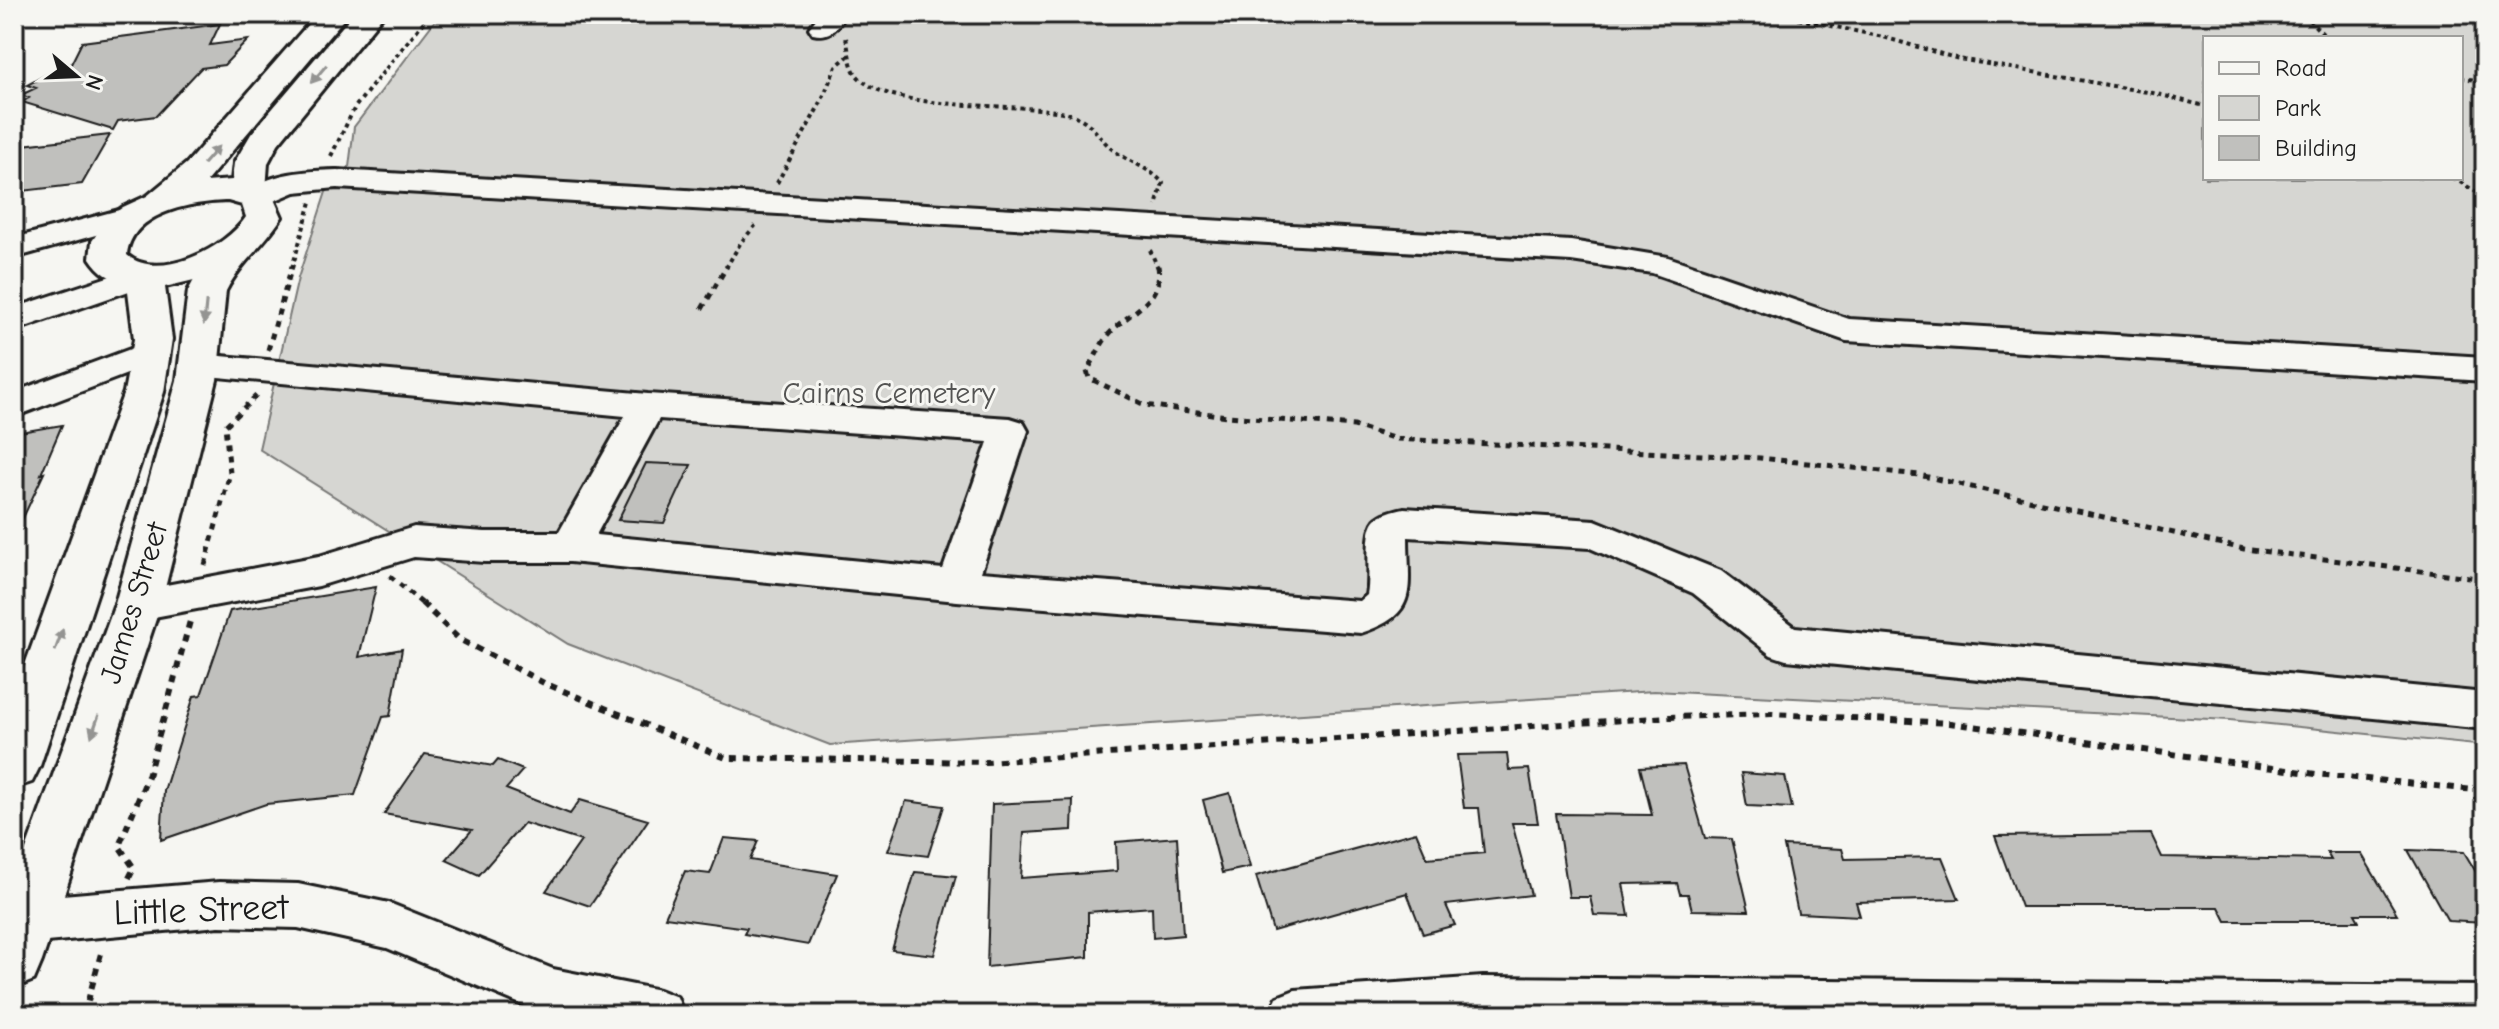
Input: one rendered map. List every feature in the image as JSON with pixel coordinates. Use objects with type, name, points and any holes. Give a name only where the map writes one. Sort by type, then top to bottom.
[{"type":"main road","points":[[239,246],[201,265],[172,273],[126,266],[107,247],[112,236],[199,170],[333,14]]},
{"type":"main road","points":[[145,210],[199,192],[231,190],[253,196],[251,163],[263,141],[369,14]]},
{"type":"main road","name":"James Street","points":[[18,935],[138,604],[199,366],[207,291],[216,274],[256,231],[264,217],[253,196]]},
{"type":"main road","name":"James Street","points":[[14,766],[134,428],[152,352],[153,326],[126,266]]},
{"type":"street","points":[[253,196],[288,184],[319,180],[1571,251],[1657,264],[1846,330],[2485,369]]},
{"type":"street","points":[[14,248],[145,210]]},
{"type":"street","points":[[14,254],[46,253],[126,266]]},
{"type":"street","points":[[14,313],[126,266]]},
{"type":"street","points":[[14,320],[126,266]]},
{"type":"street","points":[[14,405],[152,352]]},
{"type":"street","points":[[199,366],[648,406],[1010,431],[957,586]]},
{"type":"street","points":[[570,547],[648,406]]},
{"type":"street","points":[[138,604],[319,571],[414,542],[485,547],[570,547],[957,586],[1361,617],[1381,608],[1390,592],[1387,545],[1390,528],[1404,522],[1595,534],[1707,582],[1786,643],[2485,711]]},
{"type":"street","name":"Little Street","points":[[18,935],[113,911],[249,903],[315,909],[389,926],[553,993],[659,1015]]},
{"type":"street","points":[[1303,1015],[1483,1001],[2485,1011]]},
{"type":"path","points":[[84,1015],[113,911],[134,868],[119,846],[121,837],[148,776],[230,473],[225,426],[253,402],[261,387],[290,266],[319,180],[355,107],[430,14]]},
{"type":"path","points":[[1775,14],[1883,37],[1959,59],[2153,93],[2203,106]]},
{"type":"path","points":[[2294,14],[2308,19],[2325,36]]},
{"type":"path","points":[[834,26],[856,74],[882,93],[908,99],[1026,105],[1074,115],[1095,125],[1115,152],[1152,170],[1163,183],[1150,227],[1148,248],[1158,264],[1158,284],[1151,302],[1113,330],[1087,371],[1089,378],[1145,405],[1227,416],[1354,426],[1396,439],[1760,458],[1919,475],[2244,549],[2485,579]]},
{"type":"path","points":[[2463,78],[2485,81]]},
{"type":"path","points":[[2456,180],[2485,197]]},
{"type":"path","points":[[364,557],[410,591],[459,639],[544,683],[726,758],[986,762],[1670,717],[1772,714],[1950,723],[2316,774],[2485,791]]},
{"type":"green space","name":"Cairns Cemetery","points":[[440,14],[2485,14],[2485,746],[2230,720],[1654,691],[830,745],[568,644],[259,449],[298,278],[326,192],[349,167],[354,127]]},
{"type":"building","points":[[220,24],[210,45],[248,40],[224,65],[201,68],[156,116],[118,121],[113,130],[22,102],[29,98],[21,95],[36,88],[27,85],[55,70],[66,74],[82,42]]},
{"type":"building","points":[[110,135],[82,184],[14,192],[14,146]]},
{"type":"building","points":[[62,425],[41,474],[44,473],[14,537],[14,433]]},
{"type":"building","points":[[646,463],[691,465],[664,523],[618,520]]},
{"type":"building","points":[[376,587],[359,657],[402,649],[390,716],[383,717],[355,795],[266,804],[161,840],[164,791],[194,696],[201,695],[230,611]]},
{"type":"building","points":[[425,754],[493,766],[498,760],[523,770],[506,789],[570,814],[580,800],[648,820],[590,906],[546,891],[581,841],[524,823],[479,875],[446,860],[472,830],[384,814]]},
{"type":"building","points":[[1507,754],[1509,770],[1529,769],[1538,823],[1512,823],[1531,895],[1446,905],[1455,925],[1423,934],[1407,893],[1273,931],[1256,876],[1416,832],[1427,858],[1484,853],[1479,808],[1464,808],[1457,755]]},
{"type":"building","points":[[1684,765],[1705,838],[1732,839],[1749,911],[1692,910],[1688,894],[1680,894],[1677,883],[1623,884],[1629,916],[1594,915],[1590,897],[1569,897],[1556,814],[1652,815],[1640,767]]},
{"type":"building","points":[[1741,773],[1785,776],[1792,808],[1747,806]]},
{"type":"building","points":[[1230,793],[1250,867],[1222,873],[1203,800]]},
{"type":"building","points":[[1073,800],[1072,830],[1024,833],[1021,878],[1117,871],[1116,842],[1177,837],[1183,935],[1153,938],[1152,907],[1088,912],[1088,957],[987,967],[992,804]]},
{"type":"building","points":[[906,801],[944,806],[928,856],[888,851]]},
{"type":"building","points":[[2151,834],[2162,857],[2331,860],[2327,853],[2361,853],[2397,914],[2355,914],[2359,921],[2226,921],[2219,907],[2021,907],[1995,836]]},
{"type":"building","points":[[724,838],[758,841],[750,860],[837,874],[808,945],[744,934],[747,928],[665,917],[685,871],[710,874]]},
{"type":"building","points":[[1784,846],[1842,849],[1845,859],[1942,857],[1959,899],[1856,902],[1860,916],[1798,913]]},
{"type":"building","points":[[2408,850],[2464,852],[2485,887],[2485,923],[2448,921]]},
{"type":"building","points":[[915,872],[956,876],[934,955],[892,950]]}]
